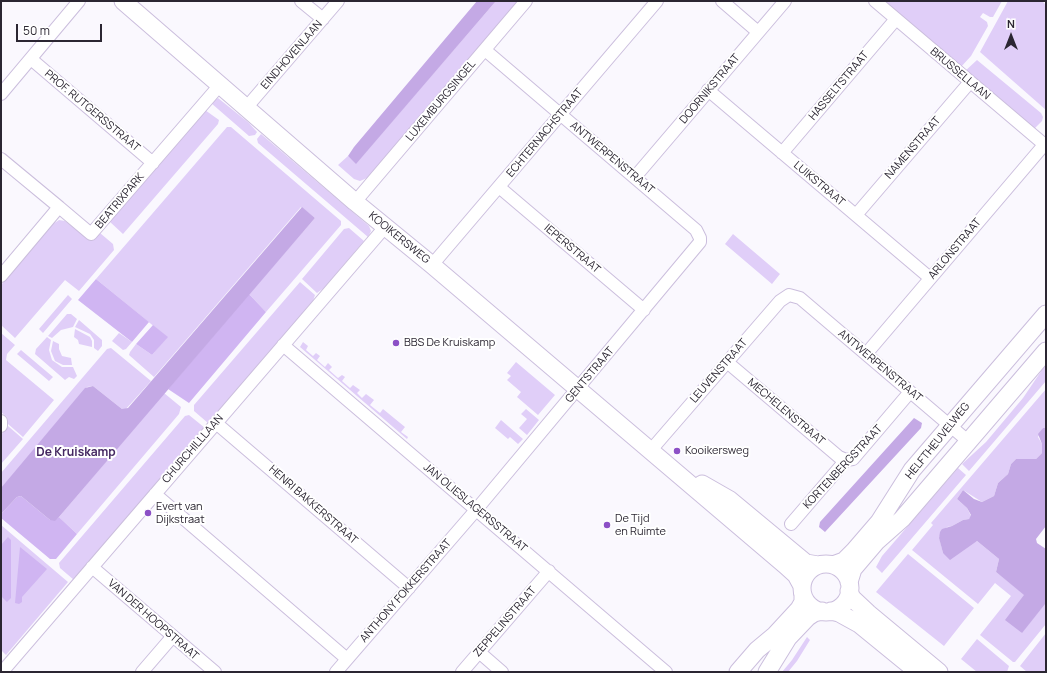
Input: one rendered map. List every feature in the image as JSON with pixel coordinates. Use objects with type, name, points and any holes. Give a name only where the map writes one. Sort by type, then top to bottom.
[{"type":"street","points":[[1,94],[79,1]]},
{"type":"street","name":"KOOIKERSWEG","points":[[123,1],[219,86],[355,202],[651,450],[796,575],[803,591]]},
{"type":"street","points":[[301,1],[323,19]]},
{"type":"street","name":"EINDHOVENLAAN","points":[[246,108],[338,1]]},
{"type":"street","name":"LUXEMBURGSINGEL","points":[[355,202],[526,1]]},
{"type":"street","name":"ECHTERNACHSTRAAT","points":[[432,265],[657,1]]},
{"type":"street","points":[[722,1],[758,32]]},
{"type":"street","name":"DOORNIKSTRAAT","points":[[635,177],[785,1]]},
{"type":"street","name":"BRUSSELLAAN","points":[[875,1],[1045,145]]},
{"type":"street","name":"HASSELTSTRAAT","points":[[782,153],[896,19]]},
{"type":"street","name":"ANTWERPENSTRAAT","points":[[485,50],[696,230],[700,238]]},
{"type":"street","name":"PROF. RUTGERSSTRAAT","points":[[31,59],[152,163]]},
{"type":"street","name":"NAMENSTRAAT","points":[[856,215],[970,82]]},
{"type":"street","name":"BEATRIXPARK","points":[[59,207],[91,234],[219,86]]},
{"type":"street","name":"LUIKSTRAAT","points":[[708,90],[930,278]]},
{"type":"street","name":"ARLONSTRAAT","points":[[866,354],[1045,145]]},
{"type":"street","points":[[1,159],[59,207],[1,276]]},
{"type":"street","name":"IEPERSTRAAT","points":[[499,187],[644,310]]},
{"type":"street","name":"CHURCHILLLAAN","points":[[2,672],[385,227]]},
{"type":"street","name":"GENTSTRAAT","points":[[476,510],[698,246],[700,238]]},
{"type":"street","name":"ANTWERPENSTRAAT","points":[[789,295],[800,298],[968,441]]},
{"type":"street","name":"LEUVENSTRAAT","points":[[651,450],[780,300],[789,295]]},
{"type":"street","name":"HELFTHEUVELWEG","points":[[825,565],[844,561],[879,522],[912,470],[1046,314]]},
{"type":"street","name":"JAN OLIESLAGERSSTRAAT","points":[[283,345],[548,572],[659,670]]},
{"type":"street","name":"HELFTHEUVELWEG","points":[[849,587],[850,575],[862,558],[876,542],[902,519],[1046,351]]},
{"type":"street","name":"MECHELENSTRAAT","points":[[727,362],[839,457],[846,460]]},
{"type":"street","name":"KORTENBERGSTRAAT","points":[[790,524],[846,460],[853,459],[910,392]]},
{"type":"street","points":[[1,421],[1,426]]},
{"type":"street","name":"HENRI BAKKERSTRAAT","points":[[216,423],[409,588]]},
{"type":"street","name":"KOOIKERSWEG","points":[[678,473],[730,500],[806,563],[825,565]]},
{"type":"street","points":[[154,494],[347,659]]},
{"type":"street","name":"ANTHONY FOKKERSTRAAT","points":[[336,672],[476,510]]},
{"type":"street","points":[[738,672],[757,650],[775,635],[803,602],[805,576],[825,565],[841,570],[849,587],[852,598],[939,672]]},
{"type":"street","name":"VAN DER HOOPSTRAAT","points":[[92,567],[215,672]]},
{"type":"street","name":"ZEPPELINSTRAAT","points":[[462,672],[548,572]]},
{"type":"street","points":[[767,672],[788,638],[808,617],[814,613],[841,606],[846,600],[849,587]]},
{"type":"street","points":[[803,591],[811,606],[826,611],[839,613],[859,624],[918,672]]},
{"type":"street","points":[[142,672],[173,636]]},
{"type":"street","points":[[479,652],[502,672]]},
{"type":"shaded area","points":[[477,1],[496,1],[356,164],[348,156],[354,147]]},
{"type":"shaded area","points":[[496,1],[518,1],[367,178],[360,181],[354,179],[338,165],[348,156],[356,163]]},
{"type":"shaded area","points":[[881,1],[1002,1],[993,17],[983,13],[980,17],[987,22],[988,26],[971,56],[960,68]]},
{"type":"shaded area","points":[[1008,1],[1042,1],[1046,5],[1046,110],[980,52]]},
{"type":"shaded area","points":[[977,60],[1041,113],[1043,117],[1042,121],[1033,130],[964,72]]},
{"type":"shaded area","points":[[218,98],[249,123],[257,132],[255,135],[249,136],[211,103]]},
{"type":"shaded area","points":[[205,110],[219,120],[218,124],[123,234],[109,221]]},
{"type":"shaded area","points":[[227,127],[231,127],[341,221],[341,225],[266,312],[249,294],[315,218],[301,207],[154,377],[129,355],[136,344],[152,355],[167,337],[96,279]]},
{"type":"shaded area","points":[[261,134],[369,226],[371,231],[368,237],[258,143],[257,139]]},
{"type":"shaded area","points":[[302,207],[315,218],[59,517],[55,521],[50,520],[21,496],[17,497],[1,514],[1,488],[85,388],[93,386],[122,409],[128,408]]},
{"type":"shaded area","points":[[59,220],[65,221],[87,238],[95,238],[100,233],[113,244],[114,250],[79,291],[65,280],[15,338],[1,325],[1,285],[53,224]]},
{"type":"shaded area","points":[[349,228],[364,241],[324,288],[317,293],[302,279],[344,229]]},
{"type":"shaded area","points":[[733,234],[780,274],[772,284],[725,244]]},
{"type":"shaded area","points":[[96,279],[149,322],[132,342],[78,300]]},
{"type":"shaded area","points":[[300,282],[315,295],[313,301],[208,423],[194,411],[194,405]]},
{"type":"shaded area","points":[[249,294],[266,312],[189,403],[168,389]]},
{"type":"shaded area","points":[[68,295],[72,299],[43,333],[39,329]]},
{"type":"shaded area","points":[[67,314],[71,314],[77,319],[73,327],[61,330],[52,338],[48,336]]},
{"type":"shaded area","points":[[79,320],[102,340],[102,346],[98,351],[94,348],[94,340],[90,334],[75,327]]},
{"type":"shaded area","points":[[153,325],[168,337],[152,355],[136,344]]},
{"type":"shaded area","points":[[75,329],[90,337],[92,347],[79,344],[78,340],[74,337]]},
{"type":"shaded area","points":[[1,333],[15,345],[7,354],[6,360],[54,400],[23,437],[8,424],[7,417],[1,412]]},
{"type":"shaded area","points":[[119,333],[132,342],[126,349],[123,350],[112,341]]},
{"type":"shaded area","points":[[47,337],[51,340],[49,350],[52,360],[62,367],[73,367],[77,376],[74,379],[69,377],[65,380],[35,354],[36,349]]},
{"type":"shaded area","points":[[53,341],[59,344],[59,349],[62,356],[71,358],[72,365],[63,365],[55,361],[51,351]]},
{"type":"shaded area","points":[[303,342],[308,346],[306,350],[313,356],[316,353],[320,356],[317,360],[325,367],[328,363],[332,367],[329,370],[338,378],[342,375],[345,377],[342,381],[350,388],[353,385],[360,390],[357,393],[362,398],[366,394],[374,400],[370,405],[380,413],[383,409],[405,427],[401,432],[408,437],[407,439],[300,347]]},
{"type":"shaded area","points":[[111,348],[151,381],[125,410],[93,386],[87,387],[1,489],[1,473],[107,349]]},
{"type":"shaded area","points":[[21,350],[53,377],[49,381],[17,354]]},
{"type":"shaded area","points":[[516,362],[555,395],[538,415],[517,397],[521,392],[507,380],[511,376],[507,373]]},
{"type":"shaded area","points":[[1046,364],[1046,381],[969,471],[962,464],[986,442],[1023,398]]},
{"type":"shaded area","points":[[1046,389],[1046,428],[1043,428],[1038,437],[1042,444],[1042,453],[1036,459],[1016,459],[1011,464],[1008,474],[998,483],[994,496],[982,502],[963,490],[957,499],[967,508],[971,516],[969,519],[947,527],[939,537],[943,553],[977,541],[999,559],[996,572],[1025,595],[1021,633],[1046,603],[1046,624],[1015,662],[1013,662],[980,635],[1011,596],[995,583],[978,604],[912,550],[933,525],[931,523]]},
{"type":"shaded area","points":[[164,393],[181,407],[179,414],[77,534],[59,517]]},
{"type":"shaded area","points":[[526,409],[539,420],[527,435],[519,428],[527,419],[521,414]]},
{"type":"shaded area","points":[[189,415],[205,428],[74,580],[60,568],[59,563],[185,416]]},
{"type":"shaded area","points":[[914,418],[922,423],[921,428],[825,532],[819,527],[820,522]]},
{"type":"shaded area","points":[[501,420],[523,439],[518,444],[510,437],[508,439],[495,428]]},
{"type":"shaded area","points":[[8,426],[23,439],[1,464],[1,435]]},
{"type":"shaded area","points":[[1043,428],[1046,428],[1046,526],[1036,539],[1037,543],[1046,549],[1046,603],[1022,633],[1005,620],[1024,595],[996,572],[999,559],[977,541],[950,560],[943,553],[939,538],[942,529],[969,519],[971,515],[967,508],[957,499],[963,490],[974,499],[982,502],[994,496],[998,483],[1008,474],[1011,464],[1016,459],[1036,459],[1042,453],[1042,444],[1038,434]]},
{"type":"shaded area","points":[[958,468],[966,475],[882,573],[876,567],[882,556]]},
{"type":"shaded area","points":[[21,496],[50,520],[55,520],[59,517],[77,534],[56,559],[50,559],[1,518],[1,514],[17,497]]},
{"type":"shaded area","points":[[1,525],[68,582],[6,655],[1,650]]},
{"type":"shaded area","points":[[8,537],[11,540],[11,598],[7,602],[1,596],[1,545]]},
{"type":"shaded area","points":[[20,547],[47,569],[22,597],[22,602],[19,604],[15,603]]},
{"type":"shaded area","points":[[908,554],[974,608],[944,646],[876,592]]},
{"type":"shaded area","points":[[1046,633],[1046,672],[1027,672],[1020,666]]},
{"type":"shaded area","points":[[807,637],[810,640],[797,661],[788,672],[782,672],[792,660]]},
{"type":"shaded area","points":[[977,639],[1009,666],[1007,672],[977,672],[961,659]]},
{"type":"place","name":"BBS De Kruiskamp","points":[[396,343]]},
{"type":"place","name":"Kooikersweg","points":[[677,451]]},
{"type":"place","name":"Evert van Dijkstraat","points":[[148,513]]},
{"type":"place","name":"De Tijd en Ruimte","points":[[607,525]]},
{"type":"district","name":"De Kruiskamp","points":[[76,453]]}]
